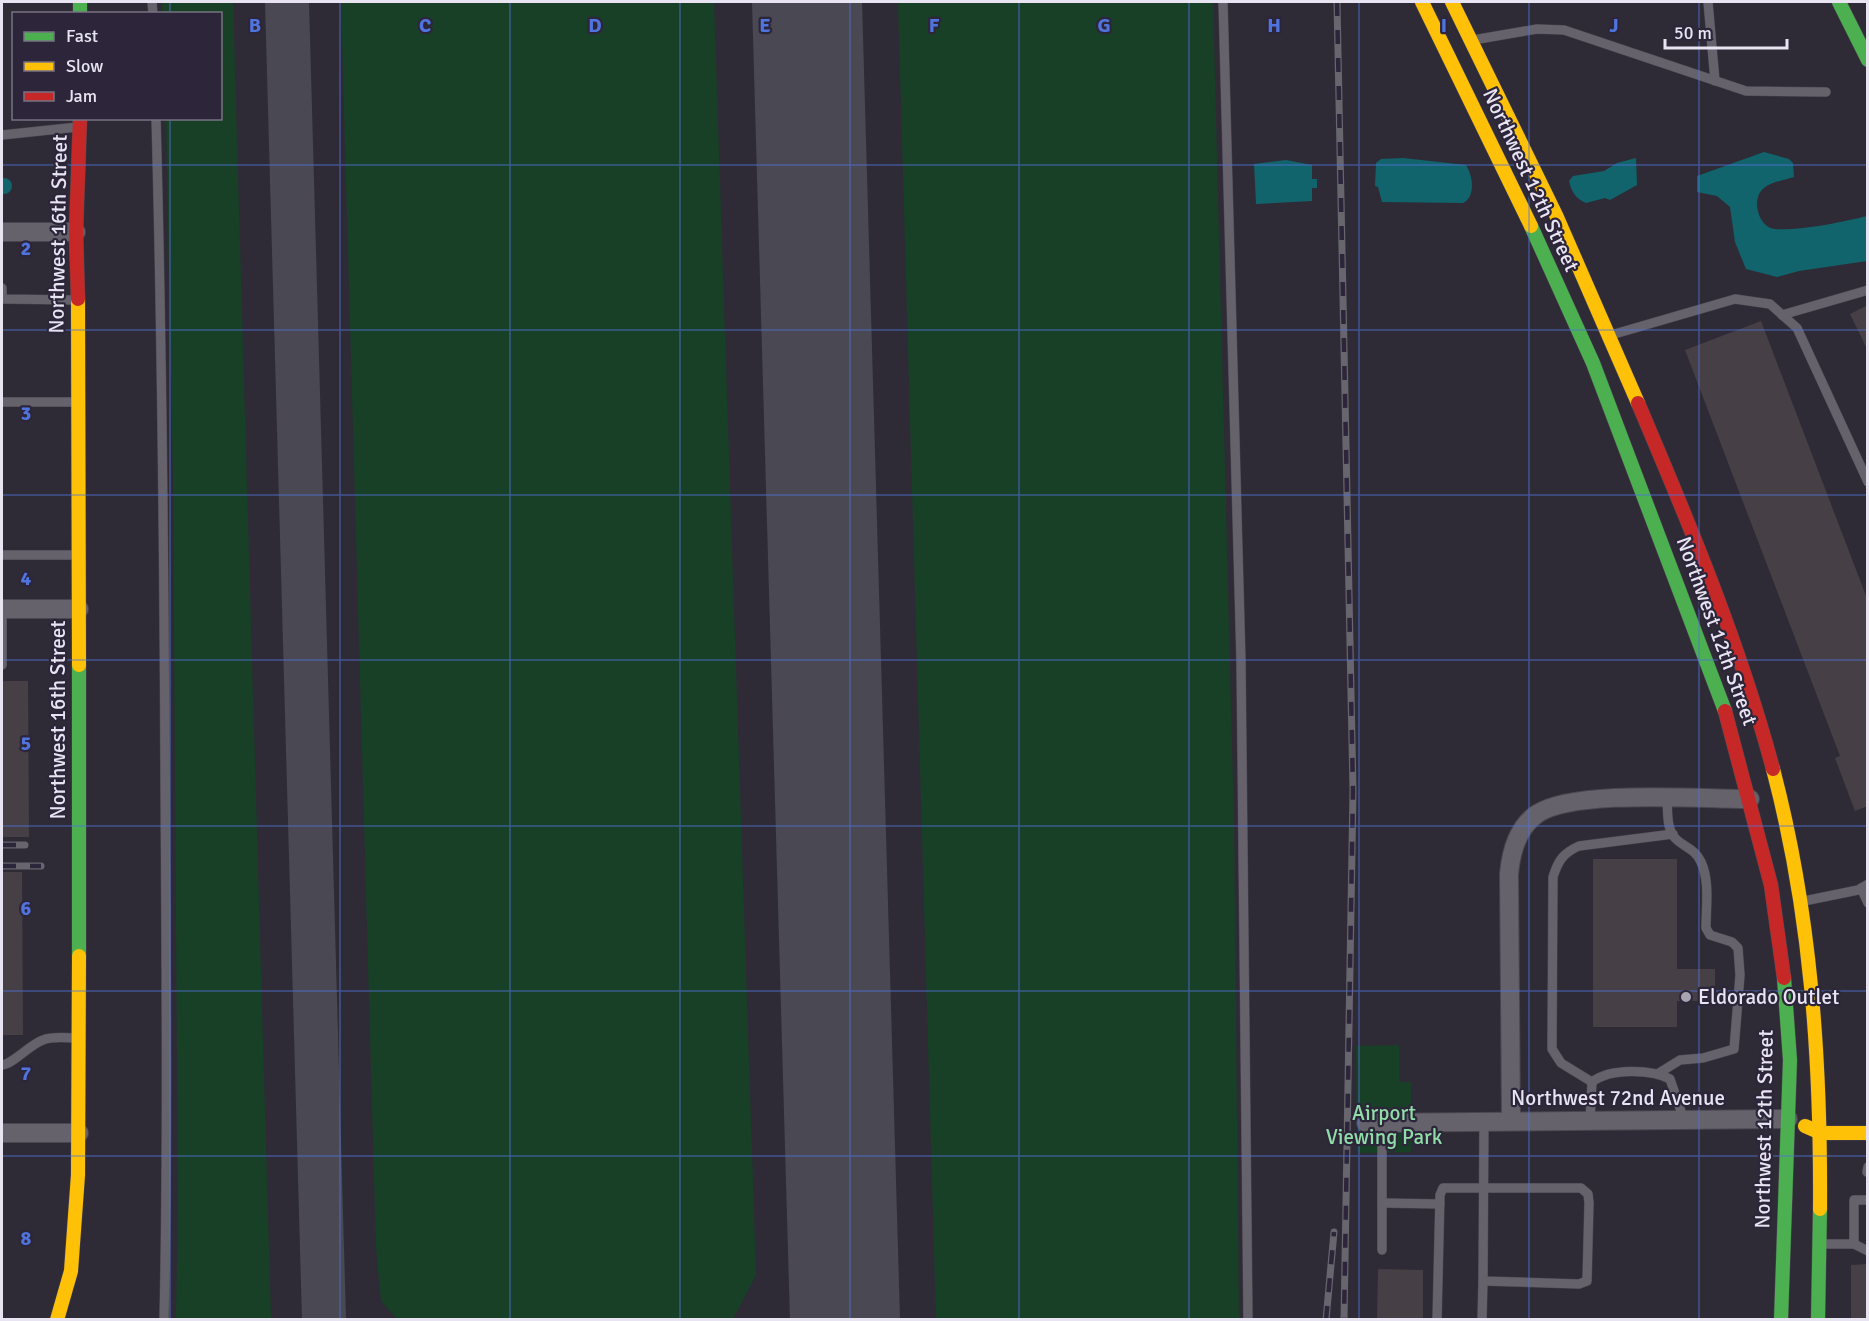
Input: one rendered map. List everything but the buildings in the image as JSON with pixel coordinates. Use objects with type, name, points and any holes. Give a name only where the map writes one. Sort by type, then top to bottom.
[{"type":"main road","name":"Northwest 12th Street","points":[[1422,2],[1459,47],[1555,213],[1732,730],[1750,799],[1787,905],[1813,996],[1821,1133],[1818,1320]]},
{"type":"main road","name":"Northwest 12th Street","points":[[1452,2],[1459,47],[1534,233],[1596,338],[1699,548],[1753,696],[1791,844],[1787,905],[1788,1119],[1781,1320]]},
{"type":"main road","points":[[1839,2],[1868,60]]},
{"type":"main road","name":"Northwest 16th Street","points":[[57,1320],[71,1270],[75,1243],[79,1133],[80,402],[76,232],[80,122]]},
{"type":"main road","name":"Northwest 72nd Avenue","points":[[1788,1119],[1821,1133],[1868,1133]]},
{"type":"street","points":[[2,232],[76,232]]},
{"type":"street","points":[[2,609],[79,609]]},
{"type":"street","points":[[1510,1121],[1509,874],[1513,848],[1535,815],[1563,802],[1580,799],[1750,799]]},
{"type":"street","name":"Northwest 72nd Avenue","points":[[1374,1123],[1788,1119]]},
{"type":"street","points":[[2,1133],[79,1133]]},
{"type":"lane","points":[[1222,2],[1241,673],[1248,1320]]},
{"type":"lane","points":[[1707,2],[1715,81]]},
{"type":"lane","points":[[1459,47],[1537,29],[1564,30],[1746,91],[1826,92]]},
{"type":"lane","points":[[156,120],[164,577],[167,1161],[164,1320]]},
{"type":"lane","points":[[2,135],[80,122]]},
{"type":"lane","points":[[2,288],[2,299],[76,300]]},
{"type":"lane","points":[[1782,315],[1868,290]]},
{"type":"lane","points":[[1596,338],[1735,299],[1770,304],[1797,328],[1868,482]]},
{"type":"lane","points":[[2,402],[80,402]]},
{"type":"lane","points":[[2,555],[79,555]]},
{"type":"lane","points":[[2,609],[2,665]]},
{"type":"lane","points":[[1659,1073],[1680,1060],[1726,1053],[1734,1048],[1737,1033],[1738,948],[1732,942],[1710,935],[1706,928],[1706,876],[1696,853],[1672,834],[1669,826],[1667,799]]},
{"type":"lane","points":[[1592,1082],[1561,1063],[1552,1049],[1553,877],[1558,861],[1567,852],[1579,846],[1672,834]]},
{"type":"lane","points":[[1787,905],[1864,886],[1868,903]]},
{"type":"lane","points":[[2,1065],[45,1039],[79,1038]]},
{"type":"lane","points":[[1592,1082],[1614,1073],[1659,1073],[1670,1079],[1684,1120]]},
{"type":"lane","points":[[1590,1120],[1592,1082]]},
{"type":"lane","points":[[1482,1320],[1484,1121]]},
{"type":"lane","points":[[1374,1123],[1383,1203],[1382,1250]]},
{"type":"lane","points":[[1867,1172],[1868,1167]]},
{"type":"lane","points":[[1437,1320],[1440,1204],[1443,1188],[1483,1186],[1581,1188],[1588,1194],[1587,1281],[1584,1284],[1483,1281]]},
{"type":"lane","points":[[1854,1244],[1854,1200],[1867,1200],[1867,1189]]},
{"type":"lane","points":[[1383,1203],[1440,1204]]},
{"type":"lane","points":[[1819,1244],[1854,1244],[1868,1251]]},
{"type":"green space","points":[[162,2],[233,2],[271,1319],[176,1319],[178,1203],[173,480],[166,120],[222,120],[222,12],[162,12]]},
{"type":"green space","points":[[341,2],[714,2],[756,1275],[733,1319],[397,1319],[381,1301],[376,1248]]},
{"type":"green space","points":[[898,2],[1213,2],[1234,825],[1239,1319],[936,1319]]},
{"type":"green space","name":"Airport Viewing Park","points":[[1399,1045],[1399,1082],[1411,1082],[1411,1152],[1357,1153],[1356,1046]]},
{"type":"water","points":[[1764,152],[1789,159],[1793,163],[1794,177],[1770,184],[1760,193],[1757,206],[1765,224],[1775,229],[1796,229],[1867,216],[1867,261],[1799,271],[1777,277],[1746,269],[1735,242],[1730,207],[1717,196],[1697,192],[1697,176]]},
{"type":"water","points":[[1403,158],[1466,165],[1472,180],[1470,196],[1463,203],[1382,202],[1378,187],[1375,186],[1376,163],[1381,159]]},
{"type":"water","points":[[1636,158],[1637,185],[1610,200],[1605,198],[1586,203],[1579,199],[1573,191],[1569,181],[1573,176],[1604,171],[1617,163]]},
{"type":"water","points":[[1286,160],[1312,165],[1312,179],[1317,179],[1317,188],[1312,188],[1312,201],[1256,204],[1254,164]]},
{"type":"taxiway","points":[[287,2],[324,1320]]},
{"type":"taxiway","points":[[840,1320],[844,1287]]},
{"type":"runway","points":[[807,2],[845,1320]]},
{"type":"railway","points":[[1337,2],[1353,791],[1344,1320]]},
{"type":"railway","points":[[2,845],[25,845]]},
{"type":"railway","points":[[2,866],[41,866]]},
{"type":"railway","points":[[1326,1320],[1334,1232]]},
{"type":"traffic: fast","points":[[80,2],[80,12]]},
{"type":"traffic: fast","points":[[1839,2],[1868,60]]},
{"type":"traffic: fast","points":[[1531,226],[1593,363],[1725,711]]},
{"type":"traffic: fast","points":[[79,665],[79,956]]},
{"type":"traffic: fast","points":[[1781,1320],[1790,1060],[1784,978]]},
{"type":"traffic: fast","points":[[1818,1320],[1820,1209]]},
{"type":"traffic: slow","points":[[1422,2],[1531,226]]},
{"type":"traffic: slow","points":[[1452,2],[1556,215],[1638,403]]},
{"type":"traffic: slow","points":[[78,299],[79,665]]},
{"type":"traffic: slow","points":[[1773,769],[1797,878],[1811,987],[1816,1043],[1820,1209]]},
{"type":"traffic: slow","points":[[57,1320],[71,1271],[78,1175],[79,956]]},
{"type":"traffic: slow","points":[[1805,1126],[1821,1133],[1868,1133]]},
{"type":"traffic: jam","points":[[78,299],[76,232],[80,120]]},
{"type":"traffic: jam","points":[[1638,403],[1729,629],[1773,769]]},
{"type":"traffic: jam","points":[[1725,711],[1771,885],[1784,978]]},
{"type":"place","name":"Eldorado Outlet","points":[[1686,997]]}]
